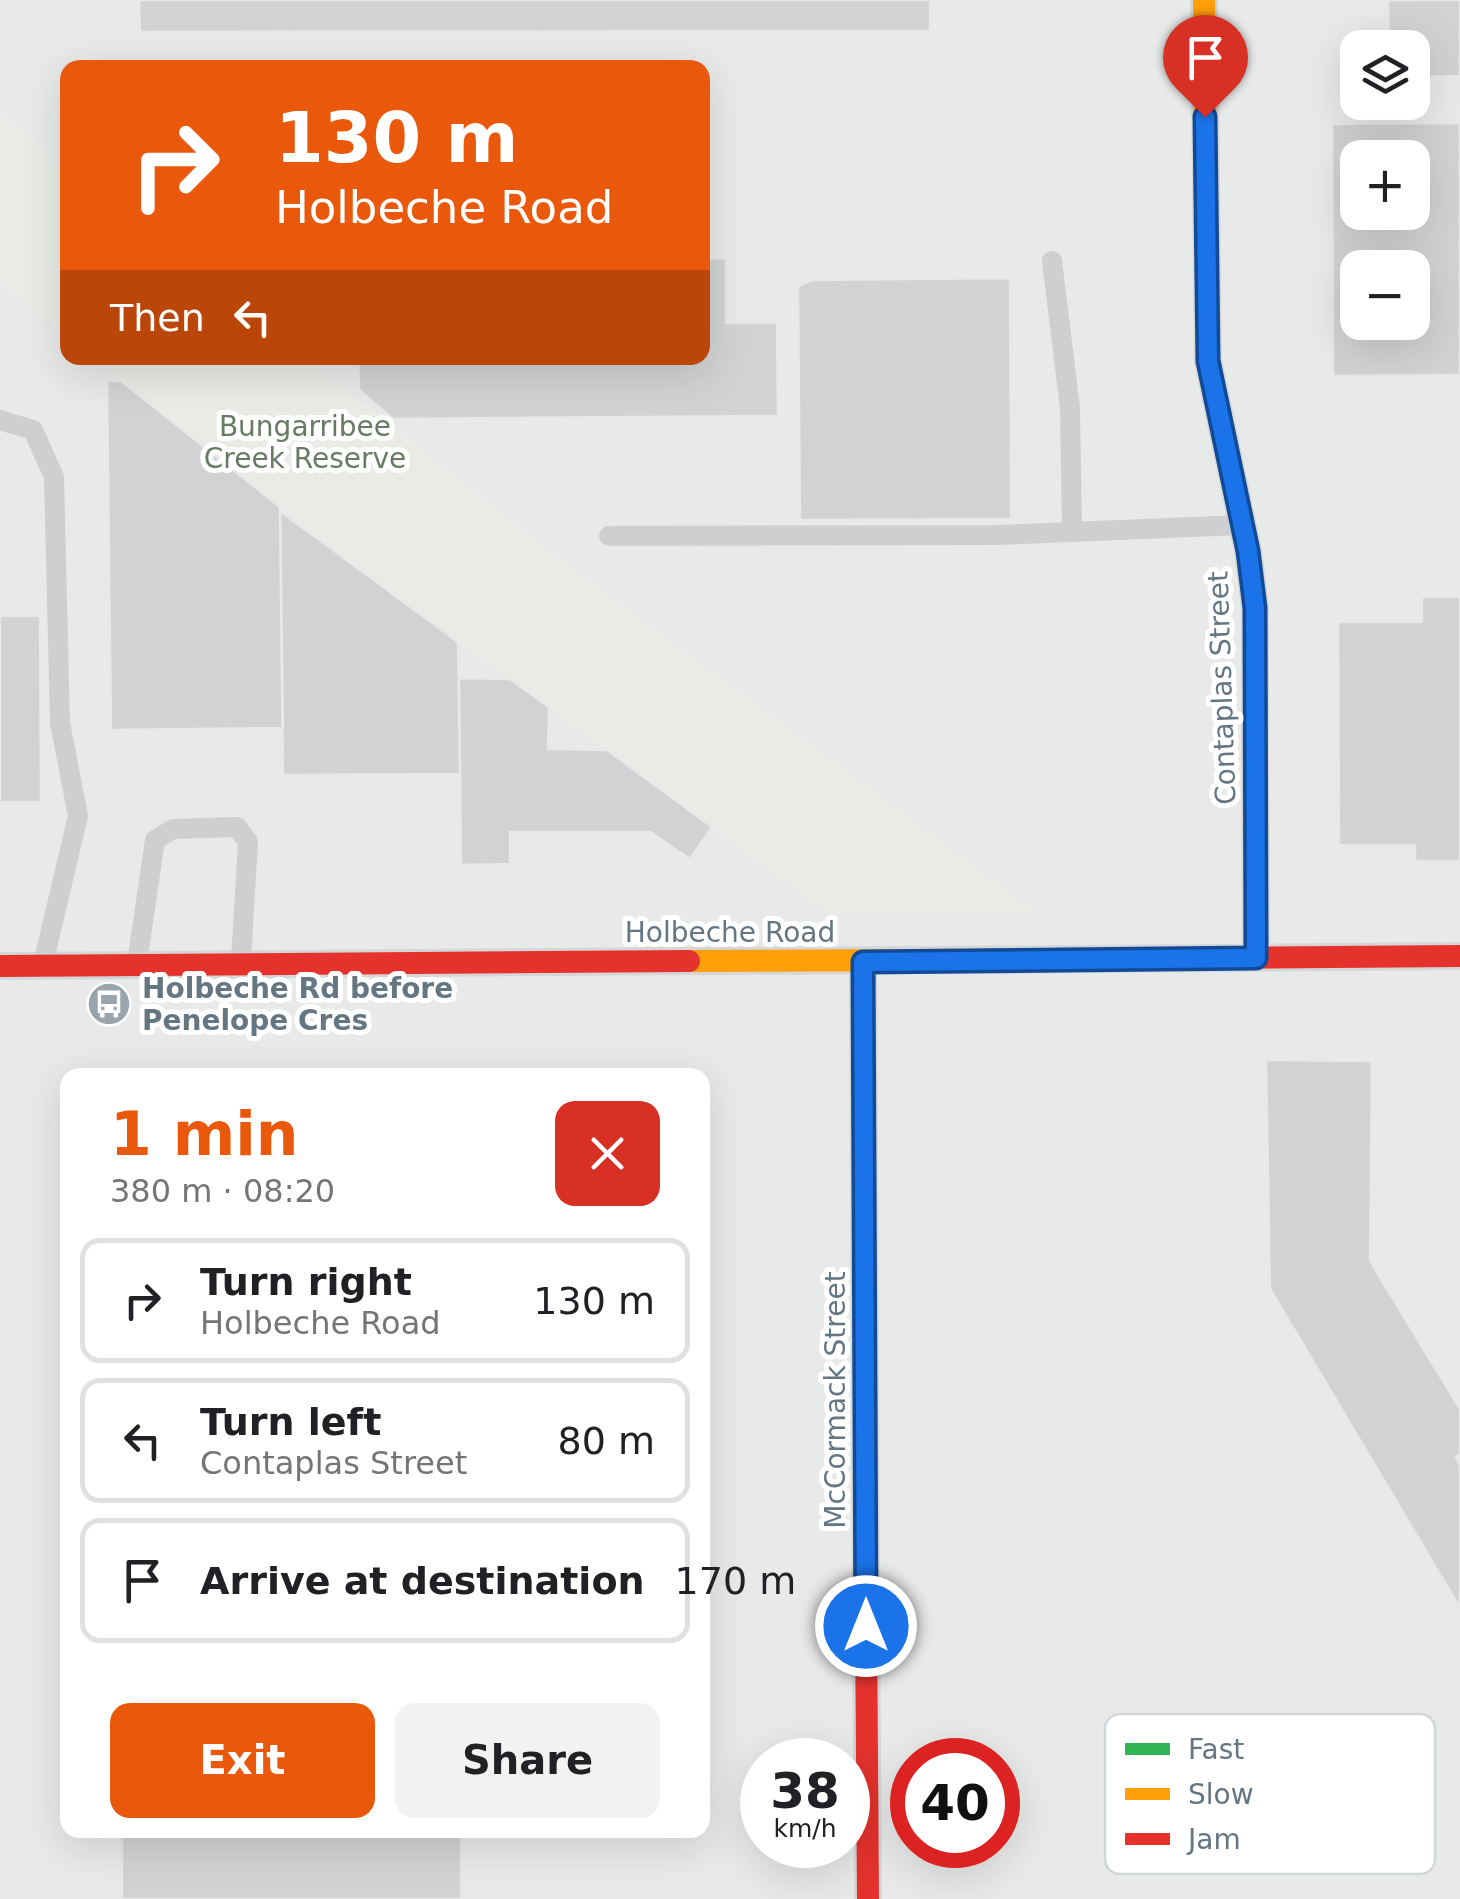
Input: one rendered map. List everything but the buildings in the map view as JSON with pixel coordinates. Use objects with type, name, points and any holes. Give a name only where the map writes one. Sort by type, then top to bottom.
[{"type":"street","name":"Contaplas Street","points":[[1204,0],[1207,349],[1255,608],[1256,958]]},
{"type":"street","name":"Holbeche Road","points":[[0,966],[1460,956]]},
{"type":"street","name":"McCormack Street","points":[[863,962],[868,1899]]},
{"type":"lane","points":[[1052,261],[1070,408],[1072,532]]},
{"type":"lane","points":[[0,420],[33,430],[54,476],[60,723],[78,816],[42,966]]},
{"type":"lane","points":[[609,536],[997,535],[1242,525]]},
{"type":"lane","points":[[137,965],[155,840],[174,829],[237,827],[248,842],[240,965]]},
{"type":"shaded area","points":[[0,0],[1460,0],[1460,1899],[0,1899],[0,281],[60,331],[60,365],[102,365],[279,506],[1034,912],[537,543],[313,365],[710,365],[710,60],[60,60],[60,163],[0,115]]},
{"type":"green space","points":[[0,115],[60,163],[60,331],[0,281]]},
{"type":"green space","name":"Bungarribee Creek Reserve","points":[[102,365],[313,365],[537,543],[1036,913],[828,913],[279,506]]},
{"type":"traffic: fast","points":[[1255,756],[1256,958]]},
{"type":"traffic: slow","points":[[1204,0],[1208,361],[1248,551],[1255,608],[1255,756]]},
{"type":"traffic: slow","points":[[689,961],[1094,959]]},
{"type":"traffic: slow","points":[[863,962],[866,1616]]},
{"type":"traffic: jam","points":[[1094,959],[1460,956]]},
{"type":"traffic: jam","points":[[0,966],[689,961]]},
{"type":"traffic: jam","points":[[866,1616],[868,1899]]},
{"type":"place","name":"Holbeche Rd before Penelope Cres","points":[[109,1004]]},
{"type":"route","points":[[866,1626],[863,962],[1256,958],[1255,608],[1248,551],[1208,361],[1205,117]]}]
